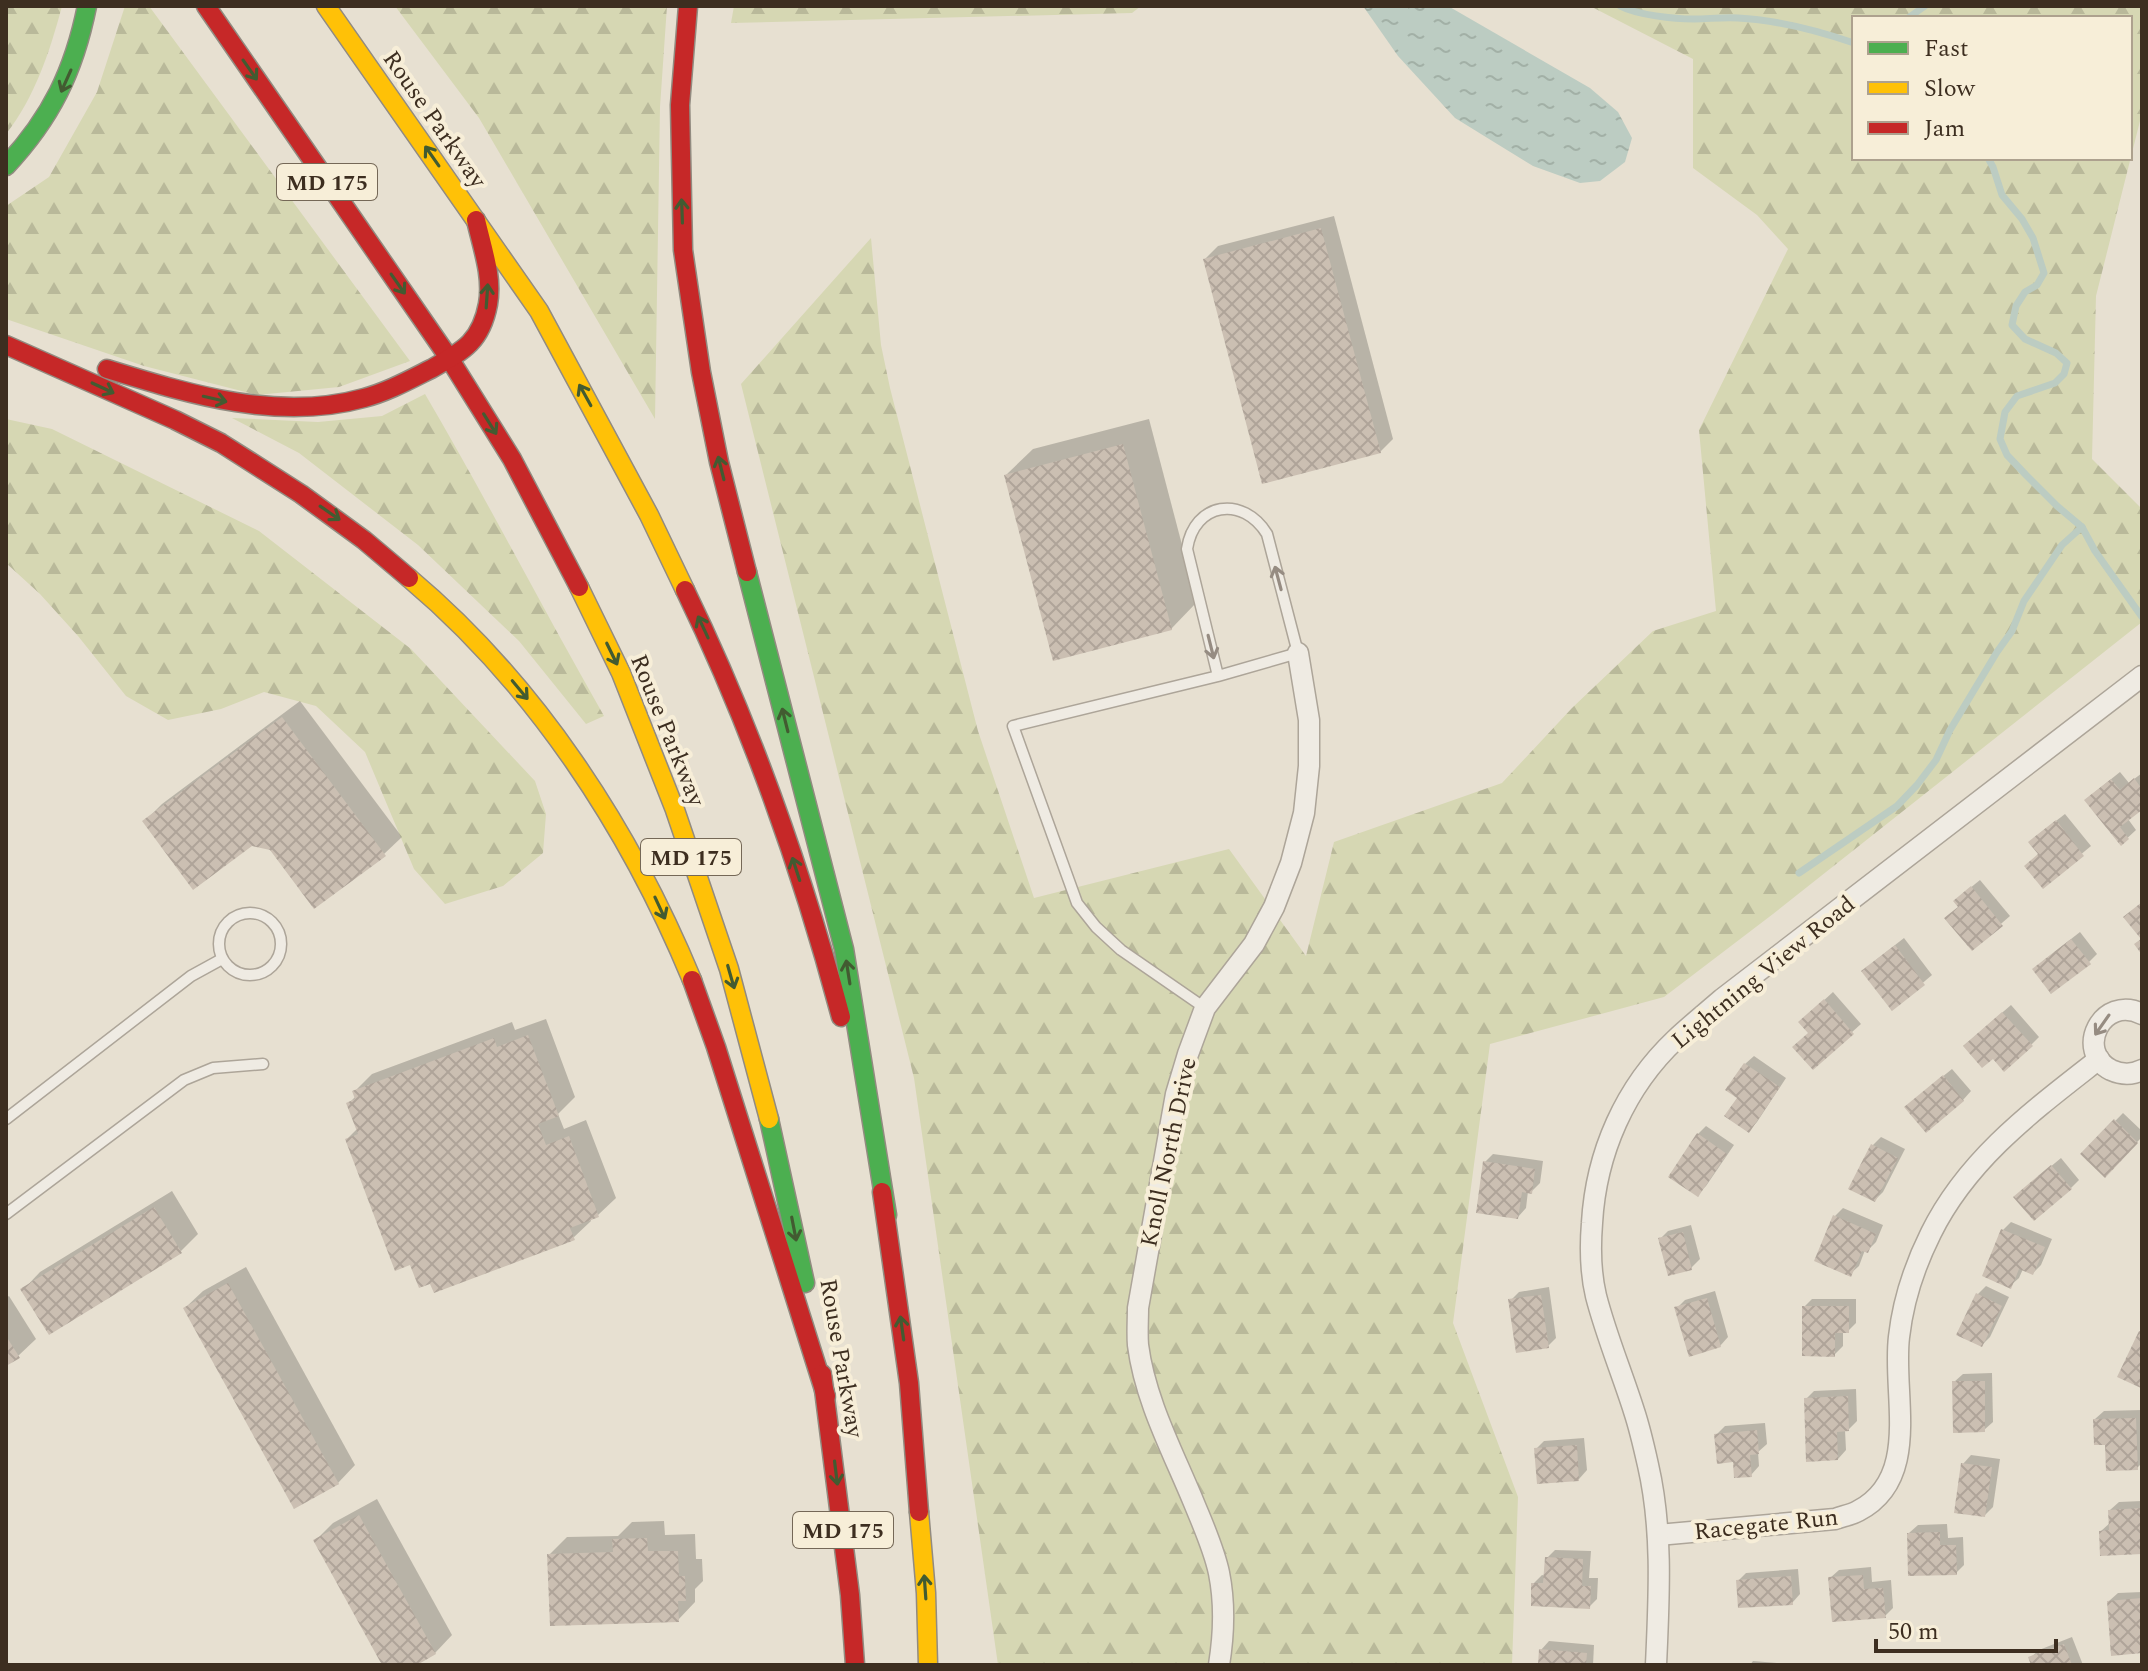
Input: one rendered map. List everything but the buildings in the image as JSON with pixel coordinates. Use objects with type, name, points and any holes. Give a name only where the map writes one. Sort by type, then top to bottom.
[{"type":"main road","points":[[6,166],[26,146],[50,113],[66,82],[78,48],[87,6]]},
{"type":"main road","name":"Rouse Parkway","points":[[206,6],[449,358],[512,459],[621,673],[675,810],[729,969],[793,1221],[826,1396],[850,1595],[855,1665]]},
{"type":"main road","name":"Rouse Parkway","points":[[326,6],[539,311],[649,515],[705,631],[756,752],[824,953],[864,1105],[887,1215],[909,1383],[926,1593],[928,1665]]},
{"type":"main road","points":[[688,6],[680,105],[683,250],[701,372],[719,462],[844,949],[887,1215]]},
{"type":"main road","points":[[6,338],[174,389],[237,404],[298,408],[354,401],[404,383],[449,358],[478,335],[489,301],[488,277],[476,220]]},
{"type":"main road","points":[[6,345],[193,428],[338,518],[408,575],[472,636],[524,693],[611,816],[653,893],[685,962],[713,1040],[826,1396]]},
{"type":"street","name":"Knoll North Drive","points":[[1219,1665],[1223,1623],[1219,1571],[1144,1375],[1138,1344],[1138,1308],[1176,1094],[1188,1054],[1205,1008],[1254,944],[1274,907],[1291,863],[1304,813],[1309,766],[1309,720],[1298,653]]},
{"type":"street","name":"Lightning View Road","points":[[1656,1665],[1658,1535],[1649,1469],[1636,1415],[1596,1294],[1590,1255],[1593,1204],[1602,1159],[1618,1116],[1642,1079],[1674,1040],[1722,999],[2142,676]]},
{"type":"street","points":[[2142,1014],[2124,1009],[2113,1012],[2097,1027],[2094,1038],[2099,1059],[2106,1067],[2125,1074],[2142,1070]]},
{"type":"street","name":"Racegate Run","points":[[1658,1535],[1835,1519],[1857,1512],[1873,1501],[1888,1483],[1901,1441],[1897,1381],[1899,1338],[1916,1266],[1931,1233],[1947,1202],[1999,1140],[2099,1059]]},
{"type":"lane","points":[[1205,1008],[1121,950],[1096,927],[1077,903],[1013,726],[1218,676],[1298,653],[1267,534],[1250,514],[1229,508],[1217,510],[1198,521],[1192,529],[1187,549],[1218,676]]},
{"type":"lane","points":[[250,912],[266,917],[277,927],[281,941],[278,957],[268,970],[255,975],[241,975],[222,959],[218,948],[220,932],[231,919],[250,912]]},
{"type":"lane","points":[[6,1119],[191,976],[222,959]]},
{"type":"lane","points":[[6,1214],[184,1080],[213,1068],[263,1064]]},
{"type":"green space","points":[[6,6],[62,6],[40,73],[25,105],[6,134]]},
{"type":"green space","points":[[125,6],[149,6],[410,361],[339,387],[257,395],[144,366],[6,319],[6,206],[49,177],[97,92]]},
{"type":"green space","points":[[395,6],[667,6],[660,107],[655,419],[479,118]]},
{"type":"green space","points":[[734,6],[1141,6],[1132,13],[731,23]]},
{"type":"green space","points":[[1590,6],[2142,6],[2142,113],[2132,153],[2132,16],[1852,16],[1852,160],[2130,160],[2096,296],[2092,459],[2142,509],[2142,622],[1664,997],[1490,1044],[1453,1323],[1518,1497],[1512,1665],[998,1665],[914,1078],[741,384],[871,238],[881,345],[890,388],[978,731],[1034,898],[1229,849],[1306,956],[1334,842],[1502,783],[1572,708],[1653,631],[1716,611],[1699,430],[1788,249],[1757,215],[1693,168],[1693,59]]},
{"type":"green space","points":[[425,394],[604,716],[586,724],[519,641],[418,545],[299,453],[232,418],[318,422],[382,416]]},
{"type":"green space","points":[[6,419],[52,429],[259,531],[411,649],[535,781],[546,814],[543,853],[503,886],[445,904],[414,869],[365,752],[316,706],[264,692],[221,709],[168,720],[126,696],[78,636],[40,594],[6,563]]},
{"type":"water","points":[[1363,6],[1448,6],[1590,88],[1618,112],[1632,138],[1625,162],[1600,181],[1580,183],[1533,166],[1455,118],[1398,56]]},
{"type":"waterway","points":[[1620,6],[1666,17],[1768,21],[1852,42]]},
{"type":"waterway","points":[[1911,16],[1925,6]]},
{"type":"waterway","points":[[1989,160],[2002,195],[2033,238],[2044,273],[2037,285],[2025,292],[2016,306],[2012,325],[2025,339],[2056,353],[2067,363],[2064,374],[2055,383],[2017,396],[2005,412],[2000,439],[2007,455],[2082,527],[2095,551],[2142,617]]},
{"type":"waterway","points":[[1799,873],[1897,806],[1917,785],[1936,760],[1950,730],[2012,631],[2024,601],[2062,545],[2082,527]]},
{"type":"traffic: fast","points":[[6,166],[36,130],[68,73],[87,6]]},
{"type":"traffic: fast","points":[[747,572],[844,949],[887,1215]]},
{"type":"traffic: fast","points":[[769,1119],[805,1283]]},
{"type":"traffic: slow","points":[[326,6],[539,311],[649,515],[685,590]]},
{"type":"traffic: slow","points":[[409,578],[455,619],[498,664],[574,762],[639,868],[692,980]]},
{"type":"traffic: slow","points":[[579,587],[621,673],[675,810],[729,969],[769,1119]]},
{"type":"traffic: slow","points":[[919,1512],[928,1665]]},
{"type":"traffic: jam","points":[[206,6],[449,358],[512,459],[579,587]]},
{"type":"traffic: jam","points":[[688,6],[680,105],[683,250],[701,372],[719,462],[747,572]]},
{"type":"traffic: jam","points":[[107,369],[202,395],[267,406],[332,405],[390,389],[452,357],[469,344],[481,328],[488,304],[489,283],[476,220]]},
{"type":"traffic: jam","points":[[6,345],[221,443],[301,494],[409,578]]},
{"type":"traffic: jam","points":[[685,590],[732,694],[773,800],[841,1017]]},
{"type":"traffic: jam","points":[[692,980],[826,1396]]},
{"type":"traffic: jam","points":[[882,1192],[909,1383],[919,1512]]},
{"type":"traffic: jam","points":[[822,1374],[850,1595],[855,1665]]}]
